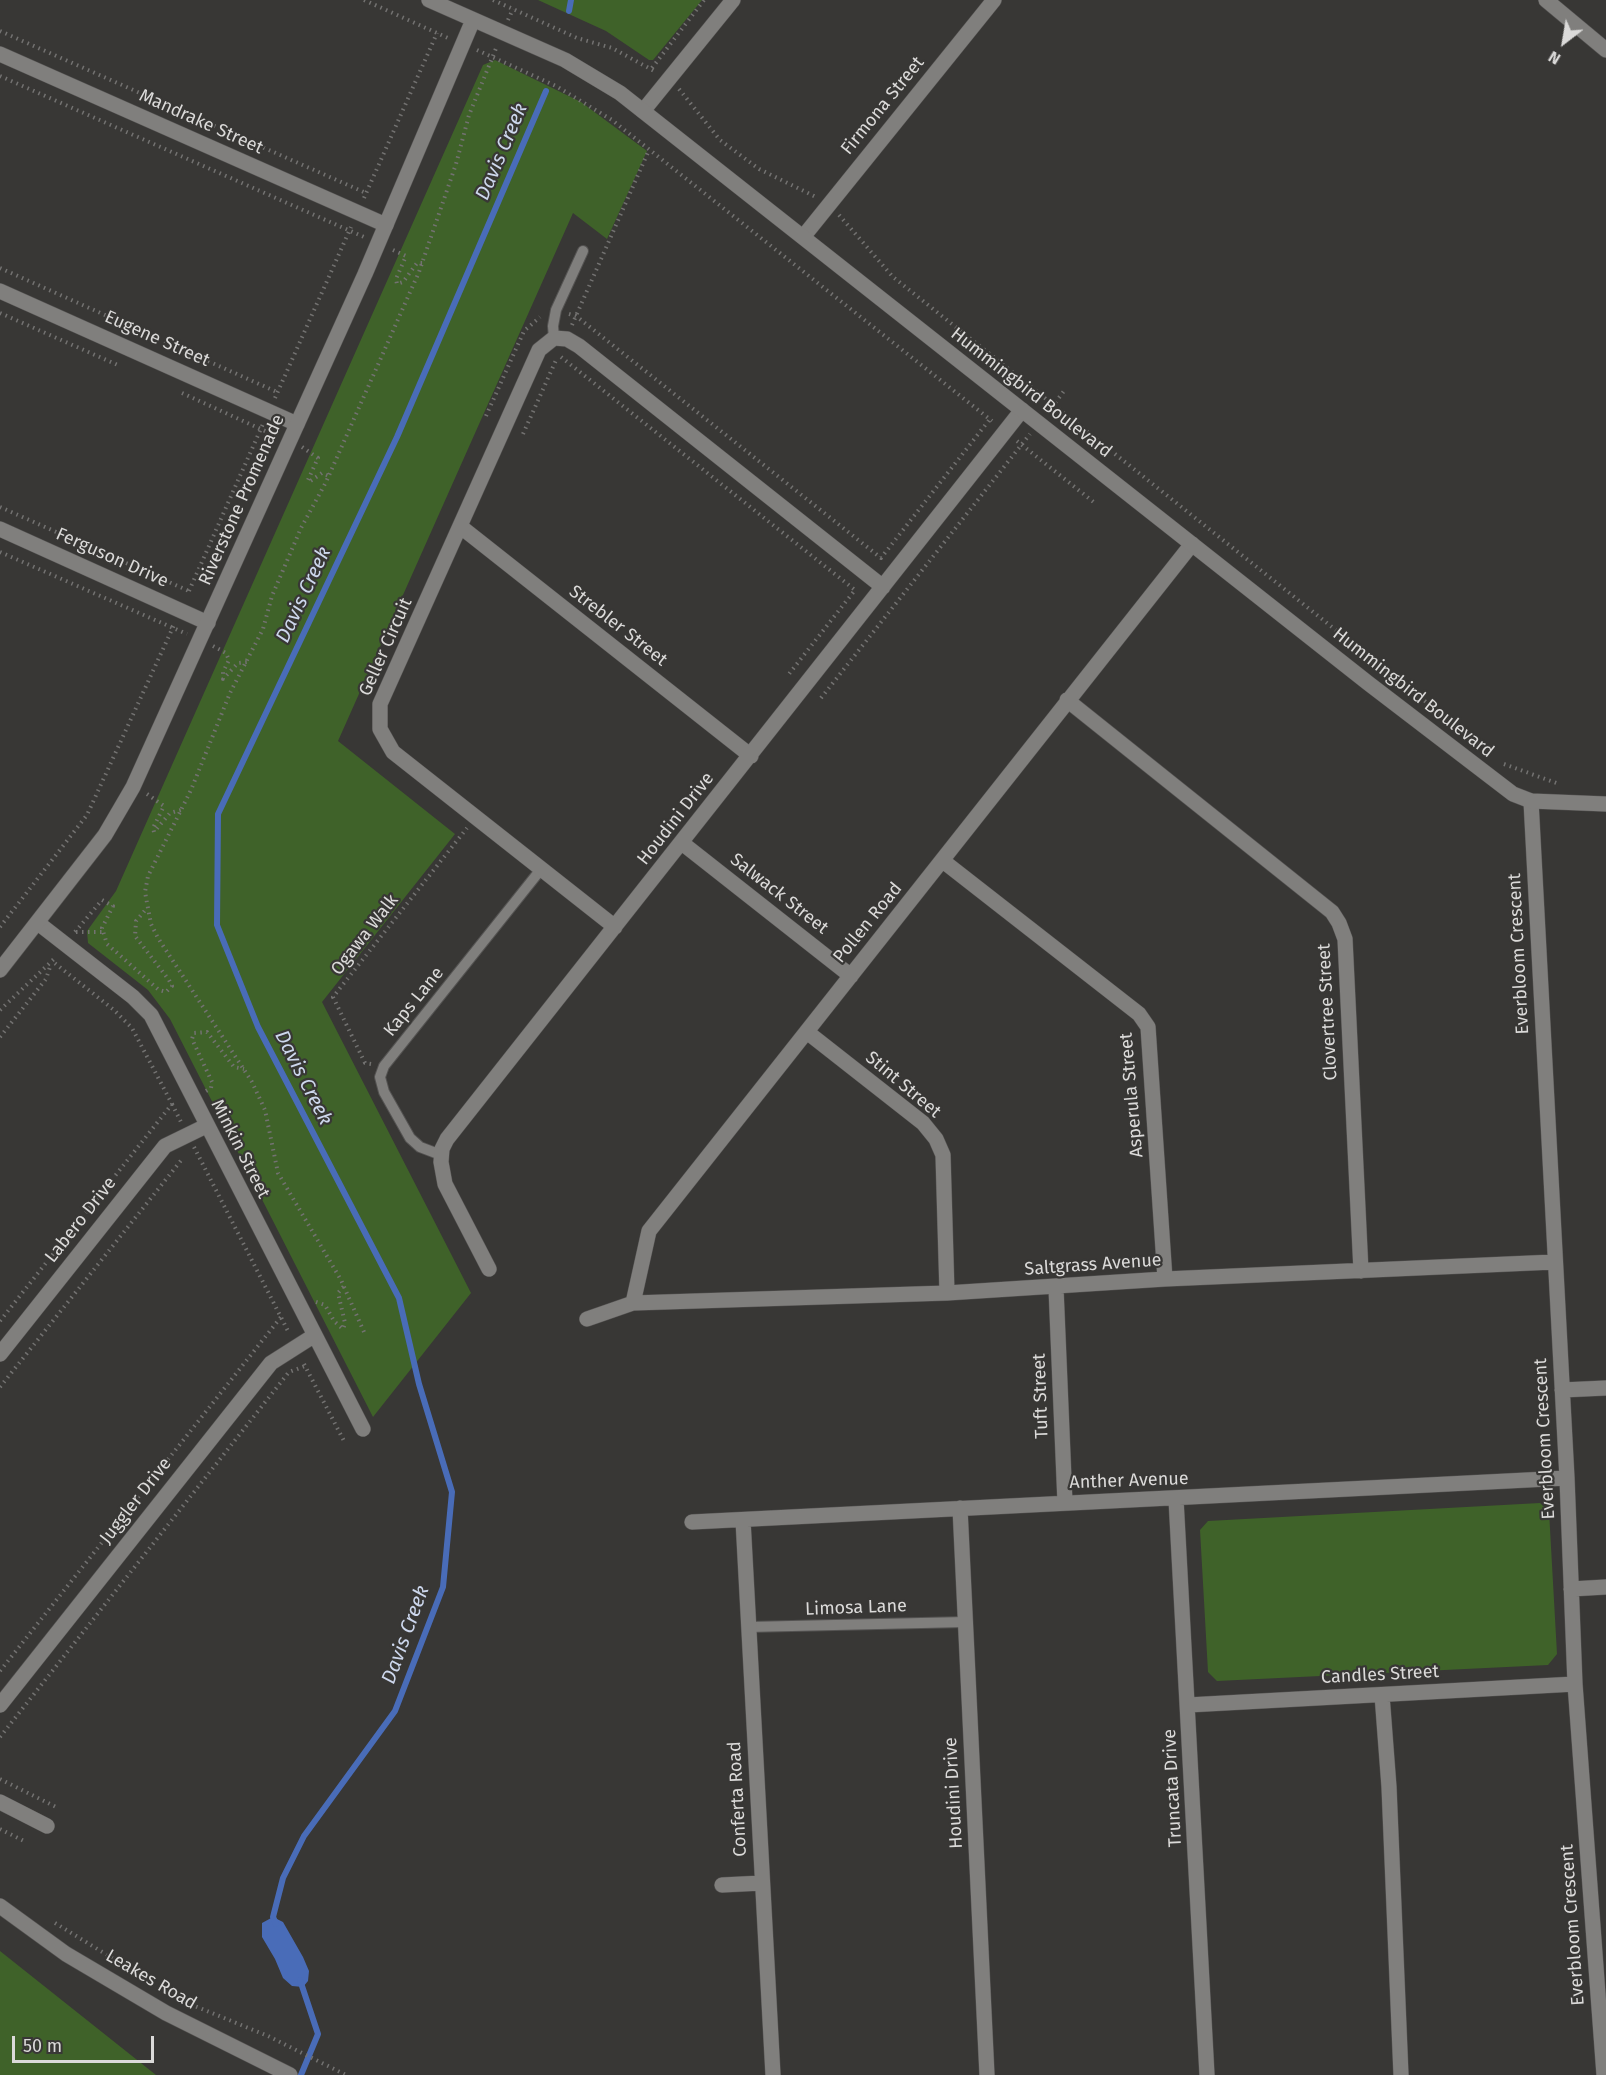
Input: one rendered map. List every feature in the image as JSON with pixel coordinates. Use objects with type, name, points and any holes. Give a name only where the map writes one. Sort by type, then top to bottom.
[{"type":"street","name":"Hummingbird Boulevard","points":[[429,0],[585,71],[644,111],[1038,424],[1504,787],[1530,801],[1606,804]]},
{"type":"street","points":[[644,111],[733,0]]},
{"type":"street","name":"Firmona Street","points":[[803,237],[994,0]]},
{"type":"street","points":[[1546,0],[1606,50]]},
{"type":"street","name":"Riverstone Promenade","points":[[0,970],[105,835],[133,787],[201,641],[386,225],[473,20]]},
{"type":"street","name":"Mandrake Street","points":[[0,54],[386,225]]},
{"type":"street","name":"Eugene Street","points":[[0,291],[297,424]]},
{"type":"street","points":[[561,339],[883,587]]},
{"type":"street","name":"Geller Circuit","points":[[561,339],[543,345],[535,356],[461,527],[380,704],[378,715],[385,741],[393,752],[615,927]]},
{"type":"street","name":"Houdini Drive","points":[[441,1155],[447,1139],[1022,410]]},
{"type":"street","name":"Strebler Street","points":[[461,527],[751,756]]},
{"type":"street","name":"Ferguson Drive","points":[[0,529],[208,624]]},
{"type":"street","name":"Pollen Road","points":[[633,1303],[649,1231],[1192,544]]},
{"type":"street","name":"Clovertree Street","points":[[1067,700],[1332,912],[1339,923],[1345,939],[1361,1271]]},
{"type":"street","name":"Everbloom Crescent","points":[[1530,801],[1567,1478],[1575,1684],[1604,2075]]},
{"type":"street","name":"Salwack Street","points":[[682,843],[851,976]]},
{"type":"street","name":"Asperula Street","points":[[943,861],[1139,1014],[1149,1027],[1165,1279]]},
{"type":"street","name":"Minkin Street","points":[[38,923],[134,997],[158,1027],[206,1126],[363,1429]]},
{"type":"street","name":"Stint Street","points":[[807,1032],[923,1122],[936,1139],[943,1155],[947,1293]]},
{"type":"street","name":"Labero Drive","points":[[0,1354],[158,1155],[172,1142],[206,1126]]},
{"type":"street","points":[[441,1155],[445,1184],[489,1269]]},
{"type":"street","name":"Saltgrass Avenue","points":[[633,1303],[947,1293],[1056,1288],[1165,1279],[1554,1262]]},
{"type":"street","name":"Tuft Street","points":[[1056,1288],[1065,1503]]},
{"type":"street","points":[[587,1318],[633,1303]]},
{"type":"street","name":"Juggler Drive","points":[[0,1705],[271,1363],[315,1335]]},
{"type":"street","points":[[1562,1390],[1606,1388]]},
{"type":"street","name":"Anther Avenue","points":[[692,1522],[1065,1503],[1176,1500],[1567,1478]]},
{"type":"street","name":"Truncata Drive","points":[[1176,1500],[1206,2075]]},
{"type":"street","name":"Houdini Drive","points":[[960,1508],[987,2075]]},
{"type":"street","name":"Conferta Road","points":[[742,1520],[773,2075]]},
{"type":"street","points":[[1571,1589],[1606,1587]]},
{"type":"street","name":"Candles Street","points":[[1188,1705],[1575,1684]]},
{"type":"street","points":[[1382,1695],[1389,1787],[1401,2075]]},
{"type":"street","points":[[0,1802],[47,1826]]},
{"type":"street","points":[[722,1885],[762,1883]]},
{"type":"street","name":"Leakes Road","points":[[0,1906],[66,1954],[156,2007],[290,2075]]},
{"type":"lane","points":[[561,339],[553,326],[556,310],[583,251]]},
{"type":"lane","name":"Kaps Lane","points":[[384,1066],[542,868]]},
{"type":"lane","points":[[384,1066],[380,1077],[384,1092],[410,1138],[420,1147],[441,1155]]},
{"type":"lane","name":"Limosa Lane","points":[[748,1627],[965,1622]]},
{"type":"path","points":[[364,0],[578,97],[649,150],[1096,504]]},
{"type":"path","points":[[493,0],[577,38],[612,48],[652,68],[704,0]]},
{"type":"path","points":[[0,31],[366,193]]},
{"type":"path","points":[[0,927],[87,815],[181,610],[437,33]]},
{"type":"path","points":[[364,1332],[344,1286],[278,1173],[265,1110],[244,1069],[158,938],[147,908],[145,892],[148,876],[181,810],[230,693],[248,662],[301,528],[329,476],[391,331],[419,272],[456,164],[469,115],[492,57]]},
{"type":"path","points":[[0,76],[350,231]]},
{"type":"path","points":[[685,94],[712,132],[729,147],[764,172],[812,194]]},
{"type":"path","points":[[524,434],[558,354],[561,339],[576,316],[649,150]]},
{"type":"path","points":[[843,219],[893,277],[1474,740]]},
{"type":"path","points":[[0,268],[277,392]]},
{"type":"path","points":[[0,313],[131,370]]},
{"type":"path","points":[[576,316],[881,558],[990,419]]},
{"type":"path","points":[[558,354],[855,590],[789,674]]},
{"type":"path","points":[[174,390],[261,430]]},
{"type":"path","points":[[821,698],[1064,392]]},
{"type":"path","points":[[0,507],[189,591]]},
{"type":"path","points":[[0,552],[226,653],[229,660],[222,675],[223,680],[238,663],[248,662]]},
{"type":"path","points":[[1499,760],[1531,776],[1569,786]]},
{"type":"path","points":[[133,787],[164,806],[153,828],[154,832],[170,813],[181,810]]},
{"type":"path","name":"Ogawa Walk","points":[[384,1066],[364,1063],[333,997],[476,816]]},
{"type":"path","points":[[102,932],[75,932],[102,900],[113,906],[104,920],[102,932],[107,944],[159,990],[166,992],[172,986],[135,936],[136,921],[147,908]]},
{"type":"path","points":[[0,1010],[52,961]]},
{"type":"path","points":[[0,1037],[46,979],[52,961]]},
{"type":"path","points":[[52,961],[114,1010],[132,1028],[344,1441]]},
{"type":"path","points":[[0,1321],[172,1105],[211,1088],[212,1082],[192,1039],[194,1033],[207,1032],[234,1067],[244,1069]]},
{"type":"path","points":[[0,1387],[182,1158],[196,1151]]},
{"type":"path","points":[[0,1671],[282,1318],[314,1302],[322,1302],[343,1329],[345,1323],[338,1293],[344,1286]]},
{"type":"path","points":[[0,1737],[290,1372],[305,1366]]},
{"type":"path","points":[[0,1779],[56,1807]]},
{"type":"path","points":[[0,1828],[26,1842]]},
{"type":"path","points":[[50,1920],[157,1986]]},
{"type":"path","points":[[176,1998],[268,2036],[346,2075]]},
{"type":"green space","points":[[538,0],[702,0],[653,60],[649,60],[606,31]]},
{"type":"green space","points":[[495,60],[581,102],[647,151],[607,239],[573,213],[338,741],[455,834],[322,1002],[471,1293],[373,1417],[170,1019],[148,990],[88,943],[87,931],[116,891],[483,65]]},
{"type":"green space","points":[[1540,1503],[1549,1511],[1557,1654],[1548,1665],[1217,1681],[1208,1672],[1200,1530],[1208,1521]]},
{"type":"green space","points":[[0,1951],[156,2075],[0,2075]]},
{"type":"water","points":[[273,1917],[283,1922],[309,1971],[308,1981],[303,1987],[292,1986],[283,1978],[262,1937],[262,1923]]},
{"type":"waterway","name":"Davis Creek","points":[[569,11],[571,0]]},
{"type":"waterway","name":"Davis Creek","points":[[276,1924],[273,1917],[283,1878],[304,1836],[395,1711],[443,1587],[452,1492],[419,1384],[399,1298],[258,1027],[217,925],[218,814],[397,437],[546,91]]},
{"type":"waterway","name":"Davis Creek","points":[[300,1980],[318,2034],[301,2075]]}]
